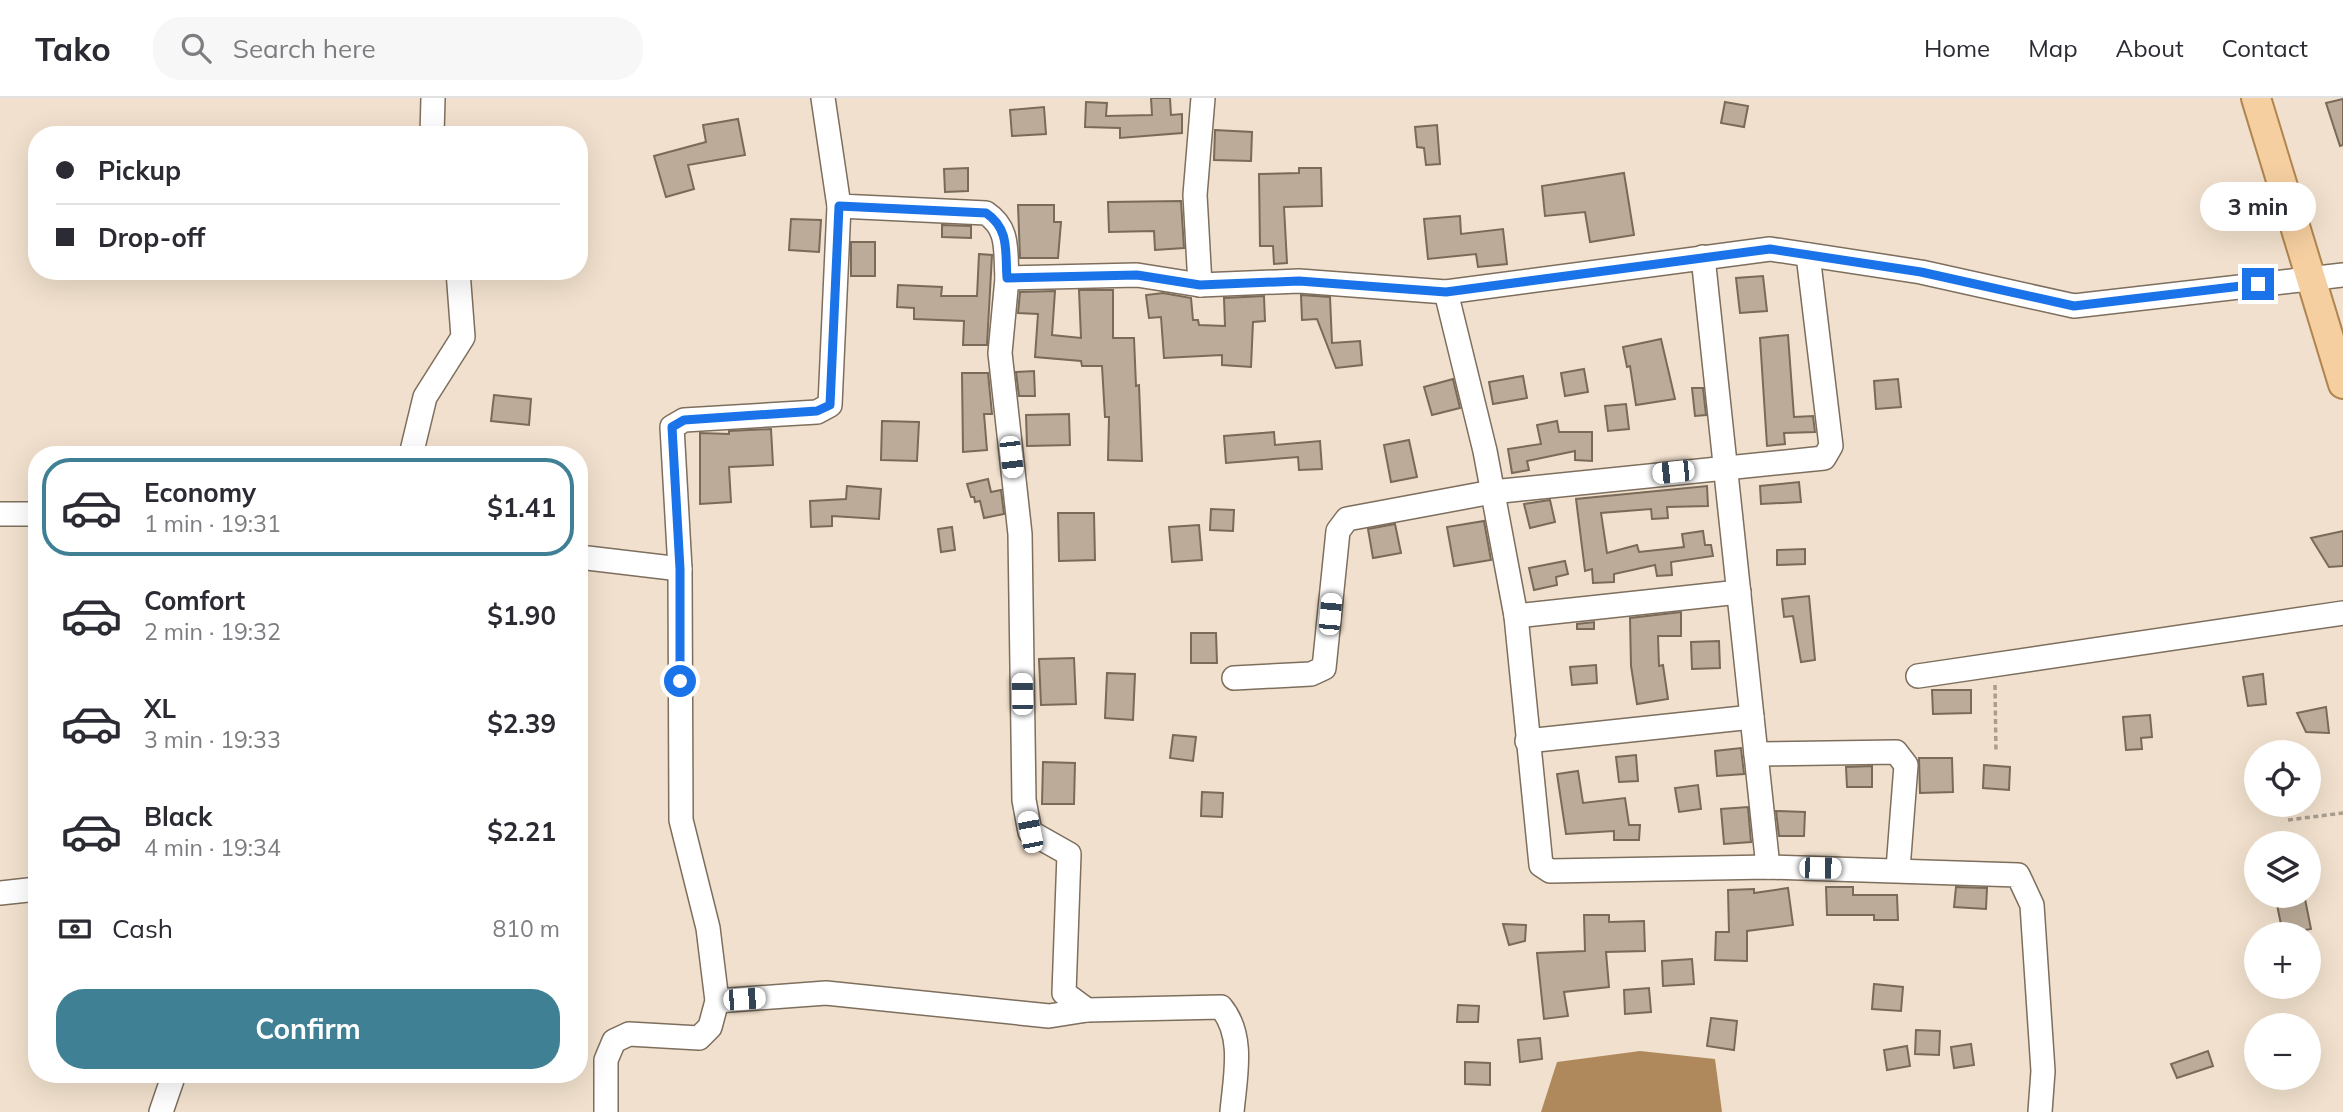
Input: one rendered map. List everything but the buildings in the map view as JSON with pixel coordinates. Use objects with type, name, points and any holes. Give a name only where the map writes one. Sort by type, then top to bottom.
[{"type":"main road","points":[[2256,98],[2343,384]]},
{"type":"street","points":[[432,126],[433,98]]},
{"type":"street","points":[[606,1112],[606,1060],[614,1041],[629,1034],[699,1038],[710,1027],[717,1001],[708,928],[681,820],[680,569],[672,427],[684,420],[817,411],[830,405],[839,206],[823,98]]},
{"type":"street","points":[[1200,285],[1195,195],[1203,98]]},
{"type":"street","points":[[839,206],[986,213],[1000,222],[1007,278],[1000,353],[1020,534],[1024,800],[1030,832],[1069,854],[1064,993],[1087,1010]]},
{"type":"street","points":[[1007,278],[1137,275],[1200,285],[1299,281],[1446,292],[1770,249],[1921,272],[2074,306],[2343,275]]},
{"type":"street","points":[[1234,678],[1311,674],[1324,668],[1338,531],[1347,519],[1492,492],[1824,458],[1831,446],[1808,255]]},
{"type":"street","points":[[1703,257],[1768,867]]},
{"type":"street","points":[[413,446],[425,397],[463,337],[459,280]]},
{"type":"street","points":[[1446,292],[1492,492],[1516,616],[1537,851],[1541,865],[1550,871],[1768,867],[1898,869],[2018,875],[2032,905],[2043,1071],[2040,1112]]},
{"type":"street","points":[[0,514],[28,514]]},
{"type":"street","points":[[588,559],[680,569]]},
{"type":"street","points":[[1516,616],[1739,592]]},
{"type":"street","points":[[1918,676],[2343,613]]},
{"type":"street","points":[[1527,741],[1752,718]]},
{"type":"street","points":[[1756,754],[1896,752],[1906,765],[1898,869]]},
{"type":"street","points":[[0,893],[28,891]]},
{"type":"street","points":[[717,1001],[825,993],[1049,1016],[1087,1010],[1221,1007],[1231,1020],[1237,1046],[1232,1112]]},
{"type":"street","points":[[161,1112],[171,1083]]},
{"type":"path","points":[[1994,664],[1996,753]]},
{"type":"path","points":[[2288,820],[2343,813]]},
{"type":"shaded area","points":[[1640,1051],[1715,1059],[1722,1112],[1541,1112],[1557,1062]]},
{"type":"route","points":[[680,681],[680,569],[672,427],[684,420],[817,411],[830,405],[839,206],[986,213],[1000,222],[1007,278],[1137,275],[1200,285],[1299,281],[1446,292],[1770,249],[1921,272],[2074,306],[2258,284]]}]
